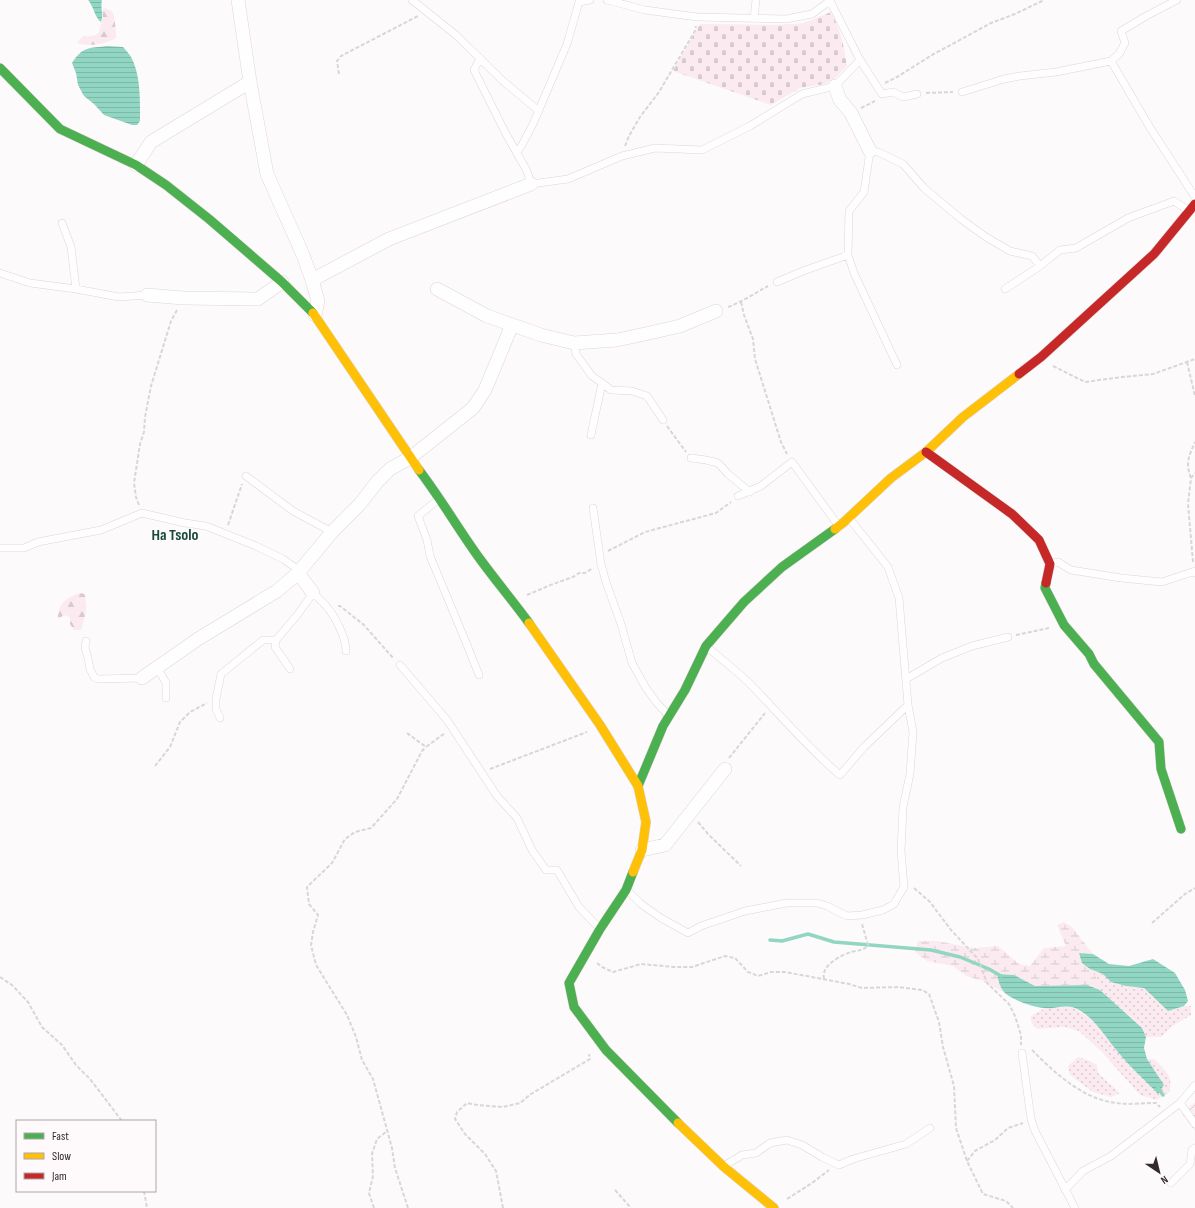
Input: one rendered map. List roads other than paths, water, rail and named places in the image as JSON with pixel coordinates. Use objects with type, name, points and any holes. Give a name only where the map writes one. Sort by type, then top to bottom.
[{"type":"street","points":[[238,0],[250,82],[267,174],[312,280],[318,300],[315,315]]},
{"type":"street","points":[[0,68],[60,129],[136,165],[166,185],[209,219],[282,282],[315,315],[410,458],[440,498],[480,559],[514,602],[600,725],[638,786],[646,822],[642,850],[626,890],[600,929],[569,983],[574,1007],[606,1050],[683,1128],[724,1166],[774,1208]]},
{"type":"street","points":[[136,165],[151,142],[250,82]]},
{"type":"street","points":[[835,86],[840,100],[851,113],[870,151]]},
{"type":"street","points":[[312,280],[389,239],[531,184]]},
{"type":"street","points":[[638,786],[663,726],[685,690],[706,646],[744,602],[782,567],[849,518],[892,478],[926,452],[963,417],[1041,357],[1116,287],[1154,254],[1192,208]]},
{"type":"street","points":[[147,295],[183,298],[258,300],[282,282]]},
{"type":"street","points":[[437,289],[487,316],[541,335],[574,343],[617,340],[645,334],[680,326],[716,311]]},
{"type":"street","points":[[142,678],[232,617],[277,591],[295,570],[360,504],[377,482],[390,469],[410,458],[473,408],[485,390],[512,325]]},
{"type":"street","points":[[926,452],[1012,514],[1039,540],[1050,564],[1045,588],[1064,625],[1088,654],[1094,664],[1159,742],[1161,769],[1181,829]]},
{"type":"street","points":[[295,570],[313,594]]},
{"type":"street","points":[[642,850],[665,845],[724,769]]},
{"type":"lane","points":[[412,0],[456,35],[503,81],[539,111]]},
{"type":"lane","points":[[517,152],[539,111],[567,44],[579,2],[590,0]]},
{"type":"lane","points":[[607,0],[623,2],[644,10],[697,17],[786,19],[812,14],[831,0],[860,60],[882,94],[893,92],[903,96],[917,94]]},
{"type":"lane","points":[[754,18],[756,0]]},
{"type":"lane","points":[[962,92],[1004,79],[1056,72],[1111,61],[1119,54],[1124,43],[1121,31],[1177,0]]},
{"type":"lane","points":[[480,58],[474,70],[506,134],[527,171],[531,184],[568,179],[622,156],[655,148],[702,150],[750,126],[802,94],[835,86],[860,60]]},
{"type":"lane","points":[[1111,61],[1149,126],[1195,197]]},
{"type":"lane","points":[[897,365],[854,272],[848,255],[849,211],[864,192],[870,151],[878,152],[903,164],[924,188],[960,219],[1010,251],[1032,256],[1040,266]]},
{"type":"lane","points":[[1005,289],[1040,266],[1060,250],[1076,248],[1128,218],[1174,201],[1192,208]]},
{"type":"lane","points":[[62,223],[70,247],[76,289]]},
{"type":"lane","points":[[777,282],[848,255]]},
{"type":"lane","points":[[0,273],[30,284],[76,289],[119,297],[147,295]]},
{"type":"lane","points":[[574,343],[576,354],[592,376],[611,390],[632,391],[647,396],[663,420]]},
{"type":"lane","points":[[591,435],[602,383]]},
{"type":"lane","points":[[691,458],[718,463],[728,474],[750,492]]},
{"type":"lane","points":[[738,496],[761,486],[792,462],[839,526]]},
{"type":"lane","points":[[246,476],[293,511],[332,532]]},
{"type":"lane","points":[[440,498],[418,516],[427,540],[430,556],[466,640],[479,675]]},
{"type":"lane","points":[[593,508],[606,582],[621,624],[632,663],[653,698],[669,716]]},
{"type":"lane","points":[[0,548],[24,548],[45,540],[101,530],[142,513],[184,523],[206,526],[225,533],[283,559],[295,570]]},
{"type":"lane","points":[[626,890],[641,904],[661,918],[688,933],[701,926],[745,911],[787,903],[817,903],[827,906],[847,916],[862,916],[883,910],[894,904],[904,887],[901,851],[903,807],[910,774],[913,732],[908,705],[899,598],[888,567],[849,518]]},
{"type":"lane","points":[[1050,564],[1058,562],[1071,570],[1121,578],[1162,582],[1195,572]]},
{"type":"lane","points":[[290,669],[274,647],[276,640],[313,594],[327,607],[346,643],[346,651]]},
{"type":"lane","points":[[906,679],[942,658],[972,646],[1008,637]]},
{"type":"lane","points":[[220,718],[216,709],[216,699],[222,674],[263,640],[276,640]]},
{"type":"lane","points":[[86,641],[84,648],[94,677],[98,679],[142,678]]},
{"type":"lane","points":[[706,646],[754,687],[826,763],[840,775],[864,747],[908,705]]},
{"type":"lane","points":[[400,665],[447,720],[497,796],[517,818],[532,850],[546,870],[557,870],[579,907],[600,929]]},
{"type":"lane","points":[[157,667],[166,683],[166,698]]},
{"type":"lane","points":[[1022,1053],[1031,1119],[1035,1132],[1075,1208]]},
{"type":"lane","points":[[1065,1190],[1083,1171],[1110,1156],[1180,1104],[1194,1089],[1195,1085]]},
{"type":"lane","points":[[1180,1104],[1195,1124]]},
{"type":"lane","points":[[724,1166],[742,1155],[756,1152],[770,1143],[787,1140],[802,1145],[839,1165],[853,1159],[906,1144],[930,1128]]},
{"type":"lane","points":[[1171,1183],[1190,1164],[1192,1150],[1195,1148]]},
{"type":"waterway","points":[[770,940],[782,941],[808,934],[834,942],[931,950],[960,957],[989,969],[1001,976]]},
{"type":"waterway","points":[[1158,1088],[1163,1095]]},
{"type":"district","name":"Ha Tsolo","points":[[175,534]]}]
